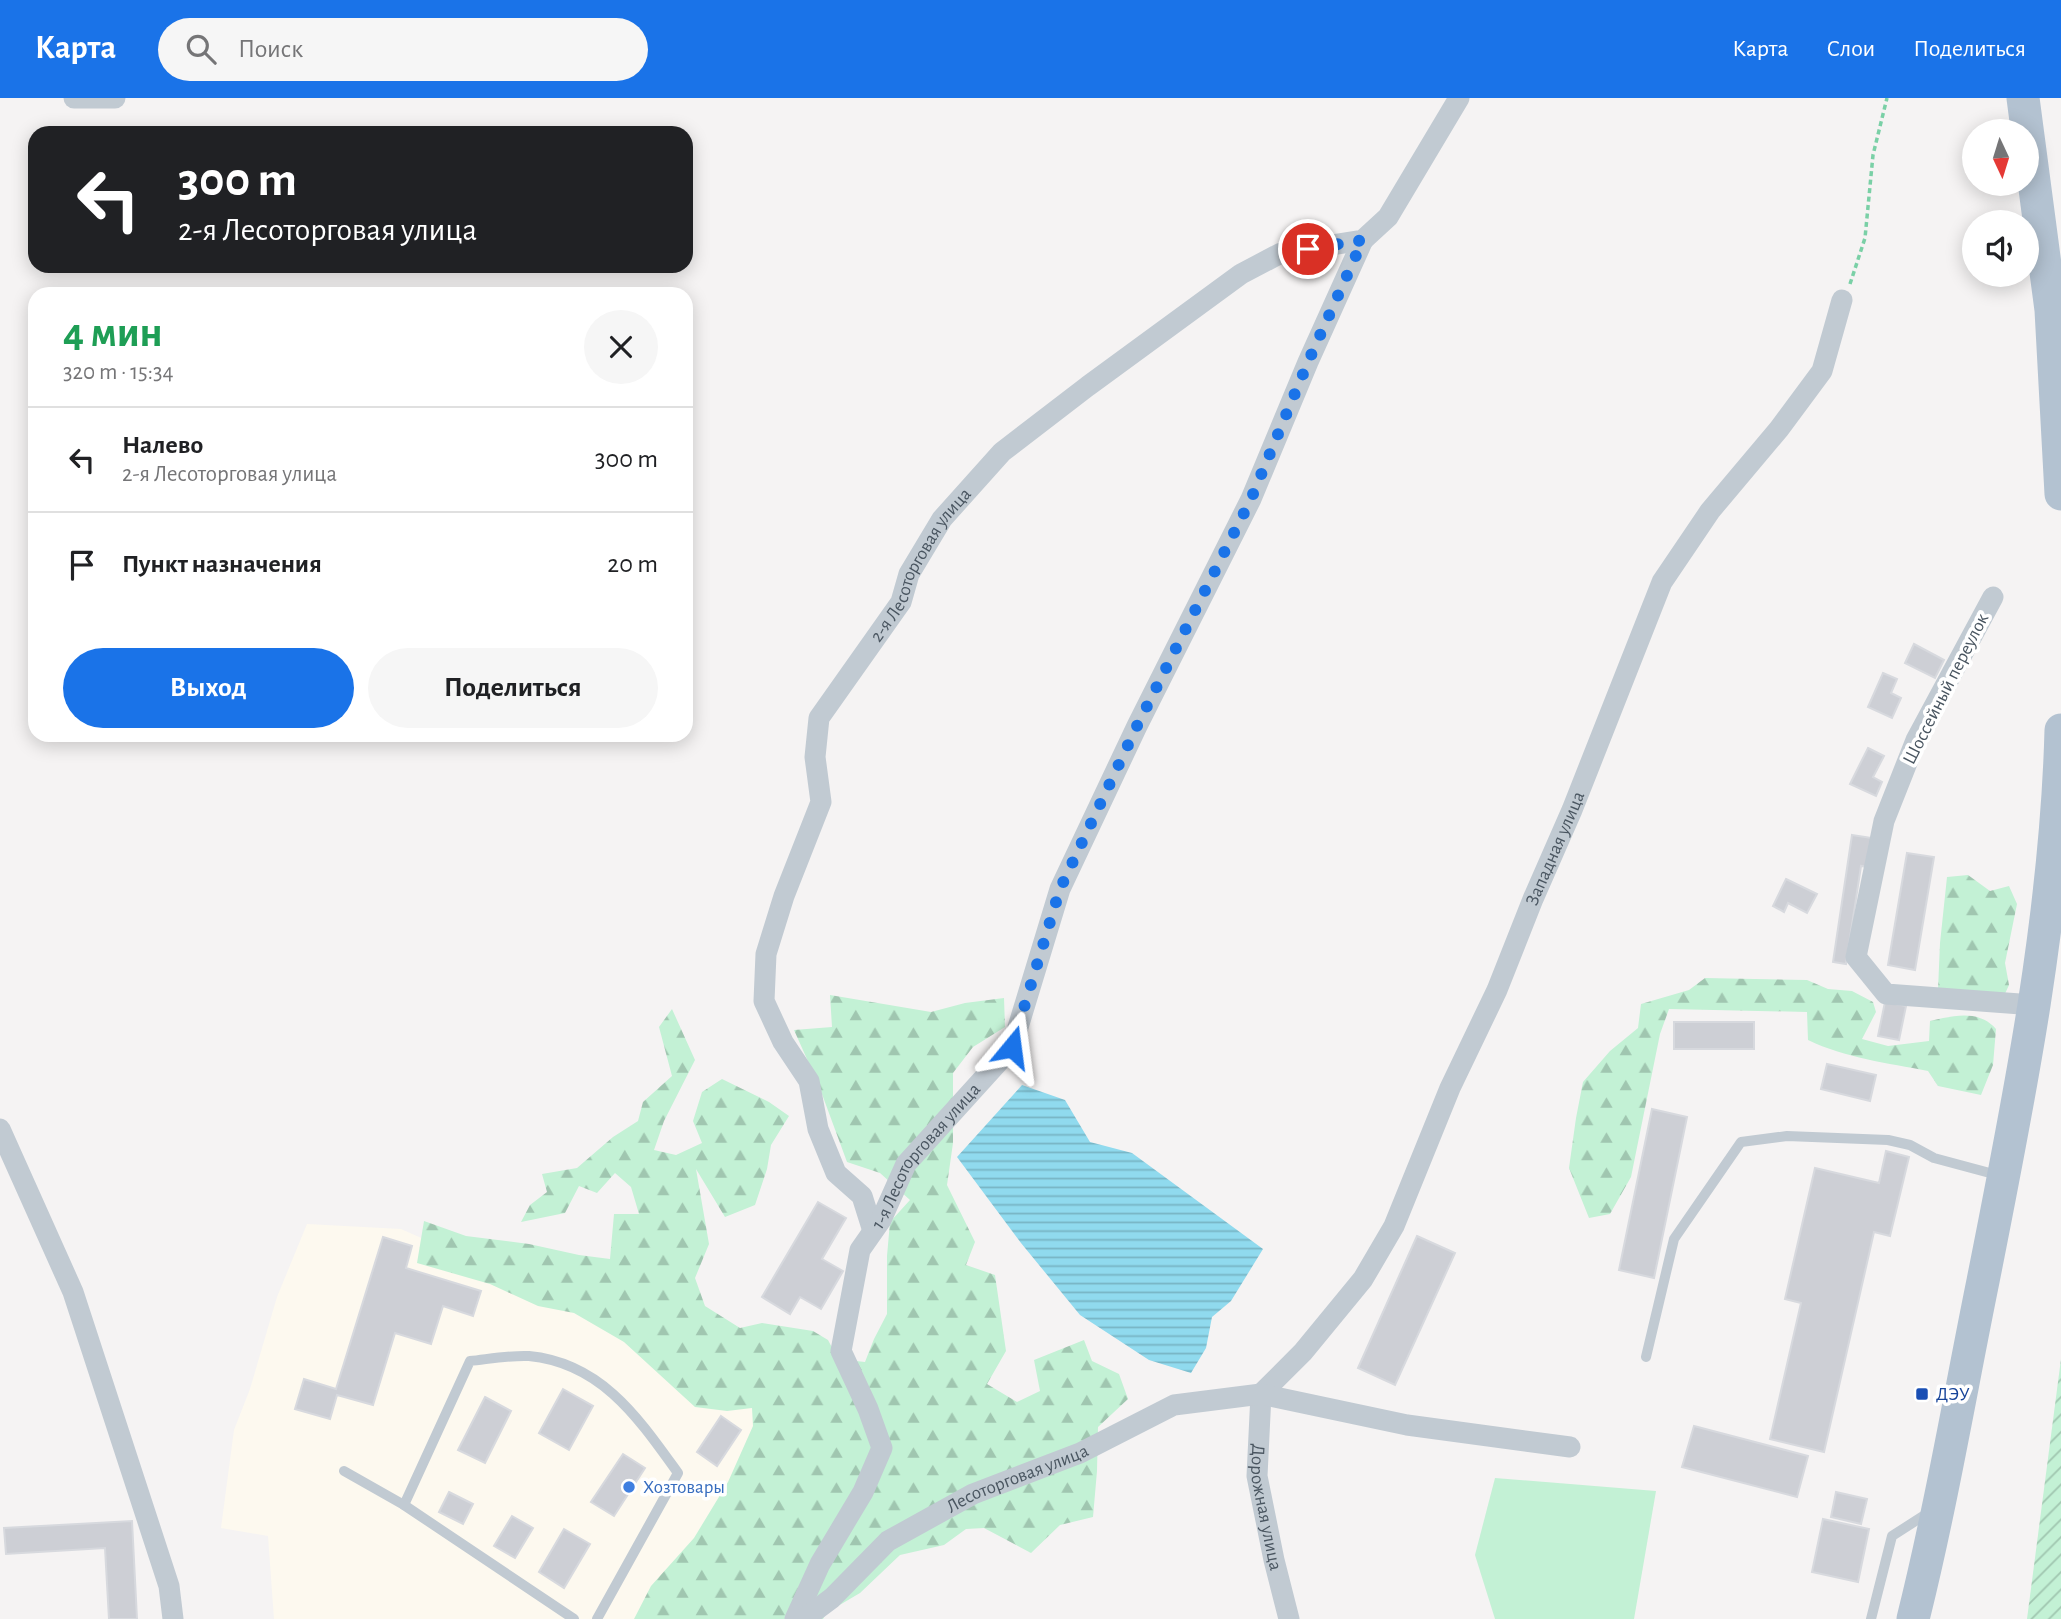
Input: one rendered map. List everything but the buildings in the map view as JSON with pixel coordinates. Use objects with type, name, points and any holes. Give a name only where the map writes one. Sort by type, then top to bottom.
[{"type":"main road","points":[[2023,98],[2051,310],[2061,494]]},
{"type":"main road","points":[[1913,1619],[1939,1506],[2035,1005],[2060,773],[2061,730]]},
{"type":"street","points":[[74,98],[115,98]]},
{"type":"street","points":[[1363,240],[1388,216],[1459,98]]},
{"type":"street","name":"1-я Лесоторговая улица","points":[[795,1619],[820,1564],[863,1492],[882,1448],[868,1409],[841,1351],[860,1250],[873,1231],[906,1164],[1012,1047],[1060,889],[1137,726],[1251,499],[1363,240]]},
{"type":"street","name":"2-я Лесоторговая улица","points":[[873,1231],[862,1196],[836,1173],[818,1129],[809,1081],[783,1042],[764,1001],[766,954],[783,896],[821,802],[815,757],[818,718],[901,603],[909,574],[942,519],[1002,452],[1241,275],[1281,253],[1363,240]]},
{"type":"street","name":"Западная улица","points":[[1261,1394],[1303,1352],[1363,1279],[1394,1226],[1450,1088],[1497,990],[1572,810],[1662,582],[1710,510],[1779,429],[1822,371],[1842,300]]},
{"type":"street","name":"Шоссейный переулок","points":[[1993,597],[1916,740],[1884,821],[1856,957],[1886,994],[2035,1005]]},
{"type":"street","points":[[0,1129],[73,1292],[169,1586],[173,1619]]},
{"type":"street","name":"Лесоторговая улица","points":[[804,1619],[832,1598],[888,1541],[973,1494],[1080,1453],[1174,1405],[1261,1394],[1407,1426],[1570,1447]]},
{"type":"street","name":"Дорожная улица","points":[[1261,1394],[1257,1476],[1289,1619]]},
{"type":"lane","points":[[1646,1357],[1674,1240],[1741,1142],[1787,1136],[1888,1140],[1909,1145],[1934,1158],[2004,1177]]},
{"type":"lane","points":[[404,1505],[470,1361],[529,1356],[577,1368],[619,1397],[678,1473],[597,1619]]},
{"type":"lane","points":[[344,1471],[404,1505],[574,1619]]},
{"type":"lane","points":[[1871,1619],[1892,1536],[1939,1506]]},
{"type":"path","points":[[1842,300],[1853,279],[1865,238],[1873,155],[1887,98]]},
{"type":"shaded area","points":[[307,1224],[401,1229],[548,1294],[767,1417],[648,1619],[274,1619],[268,1536],[221,1528],[234,1430],[250,1389],[277,1297]]},
{"type":"green space","points":[[1968,875],[1990,891],[2009,886],[2017,904],[2005,963],[2009,985],[2003,998],[1938,990],[1947,877]]},
{"type":"green space","points":[[1705,978],[1807,980],[1828,989],[1852,991],[1873,1002],[1876,1012],[1862,1039],[1888,1046],[1929,1041],[1930,1021],[1973,1016],[1996,1029],[1993,1065],[1981,1095],[1938,1086],[1928,1071],[1852,1056],[1808,1040],[1807,1012],[1669,1009],[1660,1034],[1631,1177],[1610,1214],[1589,1218],[1569,1168],[1583,1082],[1610,1051],[1638,1028],[1641,1004],[1689,990]]},
{"type":"green space","points":[[830,995],[931,1012],[965,1003],[1004,998],[1005,1027],[973,1047],[953,1073],[953,1143],[947,1185],[975,1242],[966,1265],[995,1275],[1006,1351],[987,1384],[1017,1402],[1040,1391],[1034,1360],[1084,1340],[1092,1361],[1119,1374],[1128,1399],[1098,1427],[1093,1517],[1060,1525],[1031,1553],[984,1528],[966,1529],[944,1545],[900,1555],[860,1593],[826,1613],[823,1619],[634,1619],[651,1586],[694,1538],[728,1482],[753,1426],[752,1408],[727,1411],[695,1407],[624,1342],[574,1313],[538,1306],[490,1284],[417,1263],[424,1221],[466,1236],[610,1259],[614,1214],[639,1214],[631,1187],[615,1173],[597,1193],[579,1186],[565,1213],[521,1222],[530,1205],[547,1192],[542,1174],[577,1168],[613,1137],[638,1121],[643,1102],[672,1076],[659,1027],[672,1009],[695,1060],[664,1121],[654,1150],[676,1155],[702,1143],[693,1121],[702,1092],[722,1079],[769,1102],[789,1116],[771,1145],[767,1169],[755,1205],[725,1217],[696,1169],[709,1244],[695,1278],[705,1306],[740,1328],[762,1323],[813,1331],[828,1340],[838,1359],[865,1362],[887,1314],[890,1222],[910,1200],[880,1173],[847,1162],[819,1086],[794,1030],[832,1027]]},
{"type":"green space","points":[[2061,1359],[2061,1619],[2027,1619]]},
{"type":"green space","points":[[1495,1478],[1656,1491],[1634,1619],[1495,1619],[1475,1555]]},
{"type":"water","points":[[1022,1085],[1065,1100],[1090,1142],[1132,1153],[1263,1249],[1231,1301],[1212,1317],[1206,1348],[1191,1373],[1149,1360],[1080,1315],[1021,1243],[957,1157]]},
{"type":"place","name":"ДЭУ","points":[[1922,1394]]},
{"type":"place","name":"Хозтовары","points":[[629,1487]]},
{"type":"route","points":[[1012,1047],[1060,889],[1137,726],[1251,499],[1363,240],[1308,249]]}]
